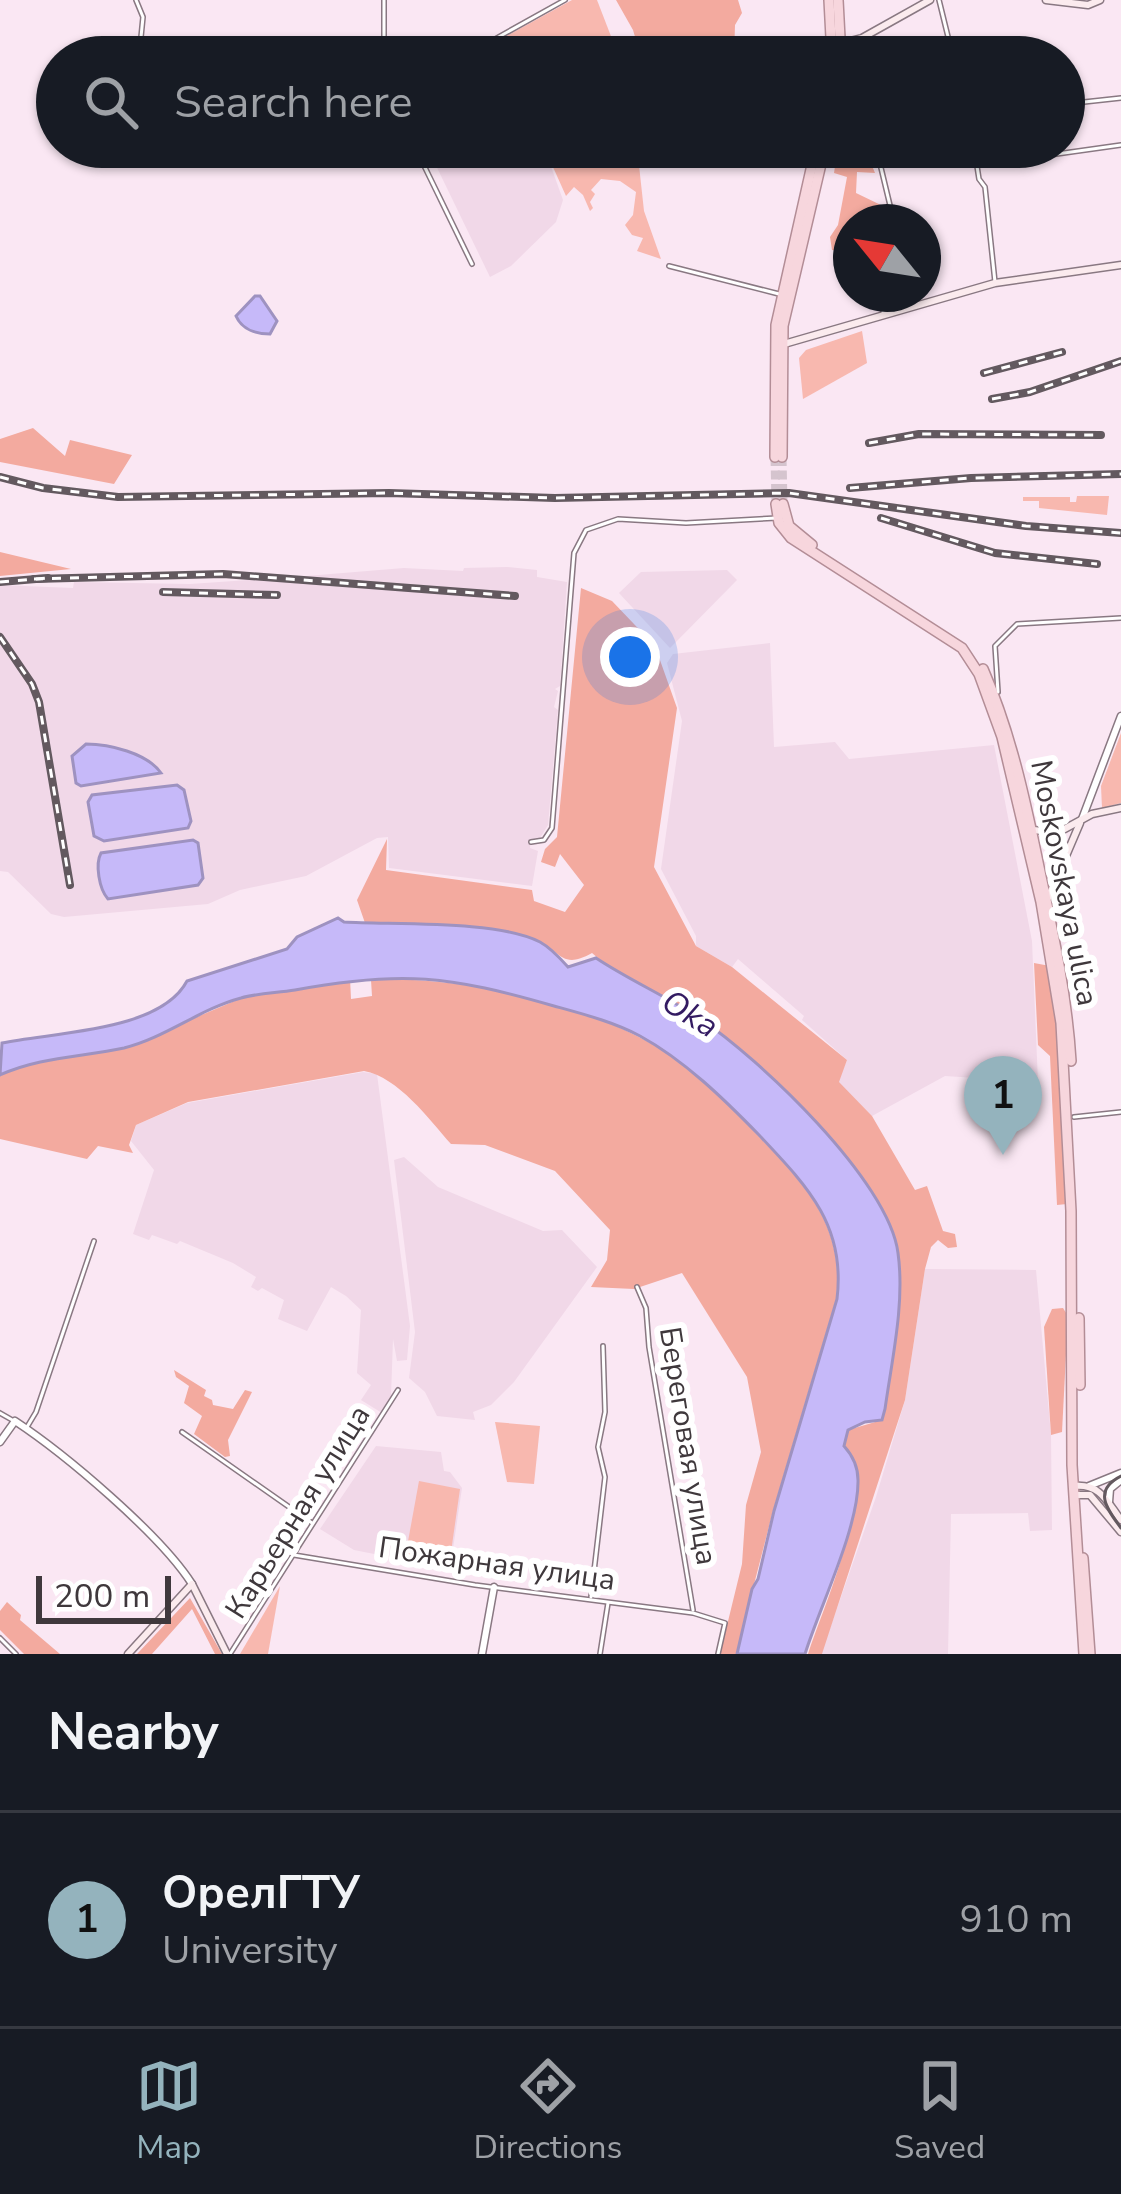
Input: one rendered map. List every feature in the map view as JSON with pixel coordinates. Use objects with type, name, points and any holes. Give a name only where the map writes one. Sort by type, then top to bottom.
[{"type":"main road","points":[[834,0],[840,36]]},
{"type":"main road","points":[[855,36],[930,0]]},
{"type":"main road","points":[[1046,0],[1088,5],[1100,0]]},
{"type":"main road","points":[[814,168],[781,294],[778,345],[779,457],[781,369],[778,345],[816,168]]},
{"type":"main road","points":[[778,345],[995,284],[1121,265]]},
{"type":"main road","points":[[783,326],[792,336],[811,338]]},
{"type":"main road","points":[[781,369],[790,350],[811,338]]},
{"type":"main road","name":"Moskovskaya ulica","points":[[780,510],[796,533],[812,545],[961,638],[981,664],[999,706],[1032,830],[1069,1022],[1087,1654]]},
{"type":"main road","name":"Moskovskaya ulica","points":[[780,510],[791,538],[951,638],[971,660],[1003,737],[1044,900],[1061,1023],[1073,1170]]},
{"type":"main road","points":[[1032,830],[1059,832],[1082,819],[1121,808]]},
{"type":"main road","points":[[1044,900],[1082,819]]},
{"type":"main road","points":[[1081,1490],[1100,1492],[1121,1532]]},
{"type":"main road","points":[[1081,1490],[1121,1520]]},
{"type":"main road","points":[[128,1654],[192,1583],[228,1654]]},
{"type":"street","points":[[136,0],[143,17],[141,36]]},
{"type":"street","points":[[384,0],[384,36]]},
{"type":"street","points":[[499,36],[565,0]]},
{"type":"street","points":[[939,0],[948,36]]},
{"type":"street","points":[[1085,102],[1121,98]]},
{"type":"street","points":[[1085,150],[1121,145]]},
{"type":"street","points":[[425,168],[472,264]]},
{"type":"street","points":[[881,168],[890,204]]},
{"type":"street","points":[[978,168],[985,187],[995,284]]},
{"type":"street","points":[[669,266],[781,294]]},
{"type":"street","points":[[531,842],[544,840],[552,828],[574,553],[586,530],[619,519],[686,523],[780,510]]},
{"type":"street","points":[[999,706],[994,651],[1012,628],[1021,623],[1121,618]]},
{"type":"street","points":[[1082,819],[1121,716]]},
{"type":"street","points":[[1074,1117],[1121,1112]]},
{"type":"street","points":[[26,1428],[36,1412],[94,1241]]},
{"type":"street","name":"Береговая улица","points":[[637,1287],[646,1308],[693,1613]]},
{"type":"street","points":[[591,1599],[605,1477],[598,1447],[605,1412],[603,1346]]},
{"type":"street","name":"Карьерная улица","points":[[228,1654],[398,1390]]},
{"type":"street","points":[[0,1413],[26,1428],[114,1502],[192,1583]]},
{"type":"street","points":[[0,1442],[15,1421]]},
{"type":"street","points":[[182,1432],[314,1524]]},
{"type":"street","points":[[1081,1490],[1115,1480]]},
{"type":"street","points":[[1100,1492],[1115,1480]]},
{"type":"street","points":[[1106,1506],[1115,1480]]},
{"type":"street","name":"Пожарная улица","points":[[295,1555],[693,1613]]},
{"type":"street","points":[[482,1654],[494,1587]]},
{"type":"street","points":[[600,1654],[609,1601]]},
{"type":"street","points":[[693,1613],[725,1623],[718,1654]]},
{"type":"street","points":[[0,1638],[16,1654]]},
{"type":"shaded area","points":[[572,0],[597,0],[611,36],[506,36]]},
{"type":"shaded area","points":[[616,0],[738,0],[742,13],[735,36],[635,36]]},
{"type":"shaded area","points":[[437,168],[552,168],[563,200],[556,222],[511,266],[490,277]]},
{"type":"shaded area","points":[[553,168],[639,168],[644,211],[661,259],[637,251],[643,238],[632,235],[625,225],[633,215],[636,192],[620,181],[601,179],[591,190],[595,194],[590,211],[574,187],[566,196]]},
{"type":"shaded area","points":[[835,168],[873,168],[875,173],[857,172],[856,193],[879,204],[842,204],[847,177],[834,173]]},
{"type":"shaded area","points":[[862,331],[867,363],[803,399],[799,358],[806,350]]},
{"type":"shaded area","points":[[33,428],[65,456],[70,440],[132,455],[114,484],[0,462],[0,439]]},
{"type":"shaded area","points":[[1077,496],[1109,496],[1107,515],[1039,508],[1039,501],[1023,501],[1023,497],[1070,497],[1070,502],[1076,502]]},
{"type":"shaded area","points":[[0,552],[71,569],[0,576]]},
{"type":"shaded area","points":[[537,570],[537,577],[567,582],[560,686],[555,689],[558,710],[548,825],[540,838],[531,839],[530,848],[538,851],[532,886],[389,868],[388,837],[377,838],[306,876],[240,890],[208,904],[64,917],[51,914],[8,872],[0,871],[0,585],[190,584],[262,579],[263,575]]},
{"type":"shaded area","points":[[727,570],[737,580],[670,648],[619,593],[641,572]]},
{"type":"shaded area","points":[[581,588],[612,601],[655,646],[677,708],[654,867],[696,946],[732,967],[847,1060],[839,1082],[872,1116],[915,1190],[927,1186],[943,1231],[955,1234],[957,1247],[948,1248],[938,1240],[931,1247],[905,1400],[822,1654],[808,1654],[852,1517],[853,1464],[844,1446],[848,1430],[882,1420],[895,1338],[898,1255],[890,1225],[873,1193],[849,1159],[756,1064],[702,1020],[592,953],[573,960],[534,941],[492,932],[365,923],[357,900],[387,839],[386,870],[532,890],[534,901],[565,912],[584,885],[560,854],[555,867],[541,862],[545,849],[557,837]]},
{"type":"shaded area","points":[[770,643],[774,747],[835,742],[849,759],[994,745],[1032,941],[1038,1082],[945,1076],[872,1116],[838,1082],[847,1060],[802,1020],[804,1016],[738,959],[732,967],[696,946],[696,936],[661,869],[682,721],[667,663],[673,654]]},
{"type":"shaded area","points":[[1121,733],[1121,803],[1102,808],[1101,786]]},
{"type":"shaded area","points":[[1034,963],[1050,966],[1061,1058],[1067,1204],[1057,1205],[1050,1056],[1038,1045]]},
{"type":"shaded area","points":[[350,978],[351,999],[372,996],[371,980],[472,986],[576,1011],[637,1036],[674,1058],[724,1100],[812,1198],[835,1254],[836,1299],[736,1654],[720,1654],[742,1564],[746,1505],[761,1452],[747,1377],[682,1273],[634,1289],[591,1287],[607,1260],[610,1230],[555,1171],[485,1145],[451,1144],[401,1090],[364,1071],[188,1102],[136,1125],[129,1145],[133,1153],[98,1146],[87,1159],[0,1139],[0,1076],[21,1065],[126,1047],[244,997]]},
{"type":"shaded area","points":[[363,1072],[377,1074],[410,1326],[407,1360],[397,1361],[393,1339],[391,1396],[382,1413],[361,1400],[371,1385],[357,1373],[361,1310],[346,1296],[331,1287],[307,1331],[278,1319],[284,1300],[251,1287],[256,1277],[233,1263],[180,1241],[133,1234],[154,1170],[131,1141],[136,1125],[187,1103]]},
{"type":"shaded area","points":[[404,1157],[438,1187],[543,1231],[562,1230],[597,1267],[514,1382],[491,1405],[473,1412],[475,1420],[437,1416],[425,1392],[409,1378],[415,1332],[394,1160]]},
{"type":"shaded area","points":[[925,1269],[1036,1270],[1051,1435],[1052,1530],[1030,1531],[1028,1513],[951,1514],[948,1654],[821,1654],[905,1400]]},
{"type":"shaded area","points":[[1063,1308],[1068,1316],[1062,1432],[1051,1435],[1044,1327],[1052,1309]]},
{"type":"shaded area","points":[[174,1370],[206,1390],[204,1396],[213,1405],[233,1409],[245,1390],[252,1392],[228,1440],[230,1456],[194,1434],[202,1416],[184,1403],[189,1386]]},
{"type":"shaded area","points":[[495,1422],[540,1426],[534,1484],[507,1482]]},
{"type":"shaded area","points":[[376,1446],[441,1452],[444,1471],[462,1488],[450,1569],[354,1550],[320,1529]]},
{"type":"shaded area","points":[[419,1481],[460,1489],[449,1566],[405,1558]]},
{"type":"shaded area","points":[[280,1586],[268,1654],[240,1654]]},
{"type":"shaded area","points":[[190,1598],[222,1654],[215,1654],[192,1609],[152,1654],[137,1654]]},
{"type":"shaded area","points":[[7,1602],[21,1615],[20,1620],[60,1654],[24,1654],[0,1630],[0,1611]]},
{"type":"water","points":[[260,296],[277,321],[270,334],[250,330],[236,316]]},
{"type":"water","points":[[86,744],[127,751],[161,773],[81,786],[76,783],[72,756]]},
{"type":"water","points":[[177,785],[184,790],[191,821],[188,828],[104,841],[94,836],[88,802],[92,795]]},
{"type":"water","points":[[198,843],[203,878],[198,885],[108,899],[105,895],[98,870],[101,853]]},
{"type":"water","name":"Oka","points":[[338,918],[499,930],[540,942],[568,967],[596,958],[699,1018],[754,1061],[818,1123],[872,1192],[898,1253],[894,1351],[882,1420],[848,1430],[844,1446],[857,1470],[857,1499],[805,1654],[737,1654],[837,1299],[835,1249],[819,1208],[793,1172],[732,1108],[672,1057],[630,1031],[576,1012],[455,982],[397,978],[247,996],[139,1043],[0,1075],[2,1043],[130,1020],[173,998],[187,981],[287,949],[297,937]]},
{"type":"tunnel","points":[[775,457],[776,504]]},
{"type":"tunnel","points":[[782,457],[783,504]]},
{"type":"tram line","points":[[1121,1476],[1105,1493],[1121,1528]]},
{"type":"railway","points":[[984,373],[1062,352]]},
{"type":"railway","points":[[992,399],[1030,392],[1121,361]]},
{"type":"railway","points":[[869,443],[919,434],[1101,435]]},
{"type":"railway","points":[[850,488],[971,478],[1121,474]]},
{"type":"railway","points":[[0,477],[43,488],[118,497],[389,493],[555,498],[789,493],[1026,526],[1121,533]]},
{"type":"railway","points":[[881,518],[995,553],[1097,564]]},
{"type":"railway","points":[[34,579],[223,574],[515,596]]},
{"type":"railway","points":[[0,582],[48,578]]},
{"type":"railway","points":[[163,592],[277,595]]},
{"type":"railway","points":[[0,637],[39,702],[70,885]]},
{"type":"place","name":"ОрелГТУ","points":[[1003,1155]]}]
